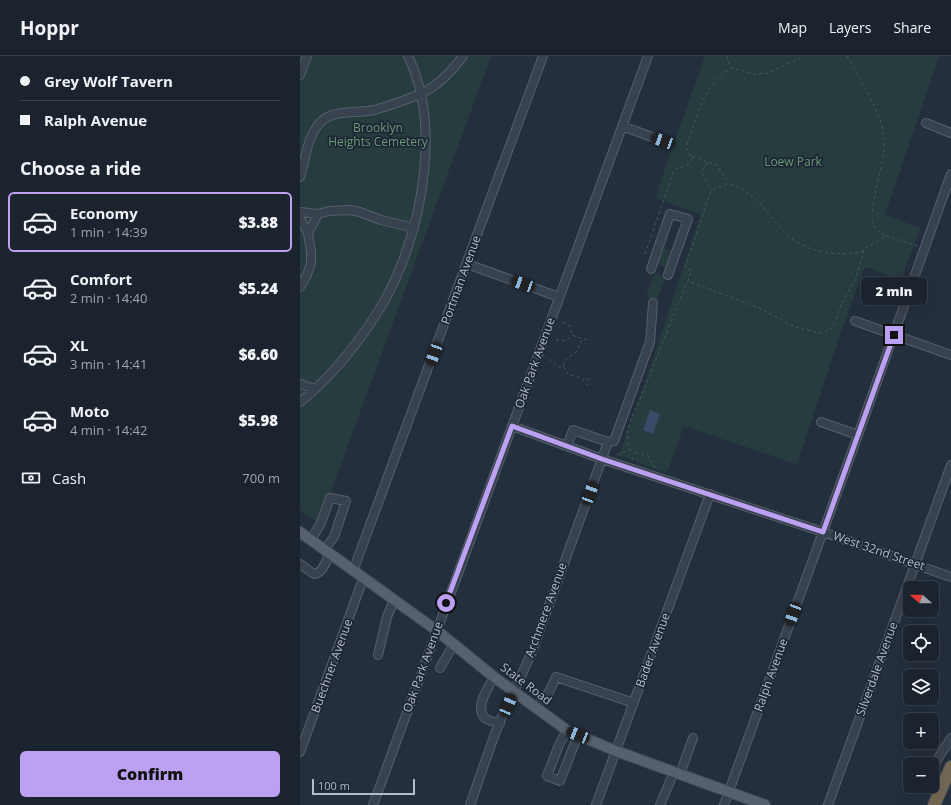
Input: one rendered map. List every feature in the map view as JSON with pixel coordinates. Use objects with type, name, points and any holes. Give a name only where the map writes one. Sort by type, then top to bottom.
[{"type":"highway","points":[[934,805],[951,767]]},
{"type":"main road","name":"State Road","points":[[300,532],[363,579],[436,630],[494,677],[567,730],[616,751],[765,805]]},
{"type":"street","points":[[300,75],[307,56]]},
{"type":"street","points":[[300,402],[315,389],[344,357],[373,319],[395,281],[414,228],[424,172],[426,138],[425,113],[422,93],[408,56]]},
{"type":"street","points":[[300,177],[311,136],[324,120],[335,113],[375,110],[422,93],[434,87],[464,56]]},
{"type":"street","name":"Portman Avenue","points":[[353,571],[543,56]]},
{"type":"street","name":"Oak Park Avenue","points":[[373,805],[648,56]]},
{"type":"street","points":[[926,123],[951,133]]},
{"type":"street","points":[[622,126],[663,141]]},
{"type":"street","name":"Ralph Avenue","points":[[724,805],[951,174]]},
{"type":"street","points":[[300,212],[318,214],[329,211],[349,210],[414,228]]},
{"type":"street","points":[[308,233],[318,214]]},
{"type":"street","points":[[651,269],[670,214],[688,219],[668,275]]},
{"type":"street","points":[[300,219],[308,233],[311,252],[311,263],[307,275],[300,287]]},
{"type":"street","points":[[467,264],[559,297]]},
{"type":"street","name":"Archmere Avenue","points":[[470,805],[500,723],[533,648],[608,442],[614,441],[650,342],[653,303]]},
{"type":"street","points":[[855,321],[951,355]]},
{"type":"street","points":[[300,384],[315,389]]},
{"type":"street","points":[[821,422],[858,435]]},
{"type":"street","name":"West 32nd Street","points":[[512,426],[602,459],[951,576]]},
{"type":"street","points":[[567,446],[573,430],[608,442]]},
{"type":"street","name":"Silverdale Avenue","points":[[828,805],[951,465]]},
{"type":"street","name":"Bader Avenue","points":[[596,805],[710,494]]},
{"type":"street","points":[[300,564],[314,574],[318,574],[322,570],[346,501],[330,498],[321,523],[311,540]]},
{"type":"street","name":"Buechner Avenue","points":[[300,752],[363,579]]},
{"type":"street","points":[[378,655],[387,617],[394,600]]},
{"type":"street","points":[[440,668],[454,644]]},
{"type":"street","points":[[494,677],[485,695],[481,708],[484,717],[500,723]]},
{"type":"street","points":[[536,708],[549,692],[556,677],[634,702]]},
{"type":"street","points":[[567,730],[560,742],[547,776],[560,781],[578,735]]},
{"type":"street","points":[[660,805],[693,738]]},
{"type":"street","points":[[939,757],[951,738]]},
{"type":"street","points":[[560,742],[573,748]]},
{"type":"path","points":[[727,56],[730,69]]},
{"type":"path","points":[[804,56],[799,57],[768,73],[756,74],[730,69],[718,77],[707,91],[687,144],[687,149],[692,155],[716,165],[728,183],[751,194],[788,236],[803,246],[826,253],[853,254],[861,252],[887,236]]},
{"type":"path","points":[[847,56],[876,110],[882,131],[884,147],[882,165],[876,186],[872,223],[876,230],[887,236],[918,246]]},
{"type":"path","points":[[645,254],[674,170],[689,164],[692,155]]},
{"type":"path","points":[[629,450],[627,432],[631,419],[688,281],[691,270],[685,268],[711,191],[702,173],[707,161]]},
{"type":"path","points":[[711,191],[728,183]]},
{"type":"path","points":[[688,281],[759,308],[795,327],[819,333],[831,329],[835,323],[841,305],[855,280],[864,250]]},
{"type":"path","points":[[563,322],[570,326],[572,335]]},
{"type":"path","points":[[572,335],[587,340]]},
{"type":"path","points":[[556,340],[566,341],[572,335]]},
{"type":"path","points":[[563,366],[566,359],[575,354],[582,339]]},
{"type":"path","points":[[549,359],[558,367],[563,366]]},
{"type":"path","points":[[563,366],[569,375],[582,378],[587,385],[589,376]]},
{"type":"path","points":[[617,455],[629,450],[648,456],[656,468]]},
{"type":"path","points":[[632,460],[635,452]]},
{"type":"green space","name":"Brooklyn Heights Cemetery","points":[[300,56],[491,56],[319,524],[300,510]]},
{"type":"green space","name":"Loew Park","points":[[705,56],[939,56],[885,215],[920,228],[901,280],[865,267],[841,332],[797,464],[684,426],[667,473],[619,455],[645,383],[701,214],[656,198],[663,174]]},
{"type":"green space","points":[[664,248],[674,251],[669,268],[658,264]]},
{"type":"green space","points":[[657,273],[664,277],[664,280],[657,300],[653,300],[646,297],[653,276]]},
{"type":"water","points":[[650,410],[660,414],[653,434],[643,430]]},
{"type":"route","points":[[446,603],[512,426],[602,459],[823,532],[894,335]]}]
